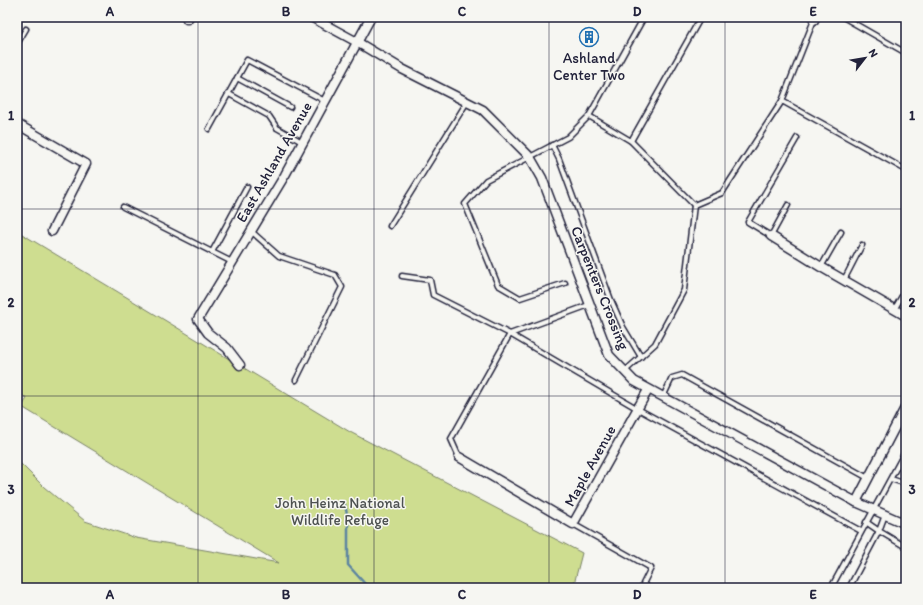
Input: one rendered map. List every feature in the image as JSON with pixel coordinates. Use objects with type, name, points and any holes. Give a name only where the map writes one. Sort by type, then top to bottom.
[{"type":"street","name":"Carpenters Crossing","points":[[311,17],[358,42],[428,83],[483,110],[530,157],[542,178],[609,355],[634,381],[648,390],[856,502],[906,524]]},
{"type":"street","name":"East Ashland Avenue","points":[[240,365],[227,348],[208,333],[198,319],[285,175],[371,17]]},
{"type":"street","points":[[17,124],[86,164],[52,231]]},
{"type":"street","points":[[771,236],[821,268],[906,316]]},
{"type":"street","name":"Maple Avenue","points":[[459,457],[573,524],[648,390]]},
{"type":"street","points":[[856,502],[906,406]]},
{"type":"lane","points":[[565,283],[520,298],[498,285],[464,204],[486,180],[568,136],[589,116],[644,17]]},
{"type":"lane","points":[[631,141],[701,17]]},
{"type":"lane","points":[[843,17],[906,53]]},
{"type":"lane","points":[[851,22],[853,17]]},
{"type":"lane","points":[[694,205],[722,193],[782,101],[815,19]]},
{"type":"lane","points":[[17,44],[26,30]]},
{"type":"lane","points":[[209,129],[247,60],[325,101]]},
{"type":"lane","points":[[237,78],[290,107]]},
{"type":"lane","points":[[228,94],[269,116],[277,128],[302,142]]},
{"type":"lane","points":[[782,101],[906,170]]},
{"type":"lane","points":[[390,226],[467,102]]},
{"type":"lane","points":[[589,116],[631,141],[694,205]]},
{"type":"lane","points":[[788,205],[771,236],[748,222],[797,138]]},
{"type":"lane","points":[[552,145],[559,159],[611,300],[623,327],[641,357]]},
{"type":"lane","points":[[212,252],[247,187]]},
{"type":"lane","points":[[625,371],[656,344],[684,290],[694,205]]},
{"type":"lane","points":[[123,207],[233,262]]},
{"type":"lane","points":[[251,231],[279,256],[335,275],[342,287],[296,380]]},
{"type":"lane","points":[[821,268],[841,232]]},
{"type":"lane","points":[[844,281],[862,245]]},
{"type":"lane","points":[[402,276],[430,280],[433,294],[510,334],[638,409],[861,531]]},
{"type":"lane","points":[[894,310],[906,289]]},
{"type":"lane","points":[[459,457],[451,439],[510,334],[589,305]]},
{"type":"lane","points":[[662,397],[672,378],[682,375],[868,478]]},
{"type":"lane","points":[[831,588],[906,450]]},
{"type":"lane","points":[[890,479],[906,484]]},
{"type":"lane","points":[[849,588],[885,515]]},
{"type":"lane","points":[[866,522],[878,531],[906,547]]},
{"type":"lane","points":[[573,524],[651,568],[643,584],[649,588]]},
{"type":"green space","name":"John Heinz National Wildlife Refuge","points":[[17,231],[350,432],[582,553],[573,588],[17,588],[17,460],[44,487],[85,521],[136,538],[279,563],[22,407],[27,398],[17,392]]},
{"type":"waterway","points":[[345,505],[348,519],[348,565],[367,588]]},
{"type":"place","name":"Ashland Center Two","points":[[589,37]]}]
